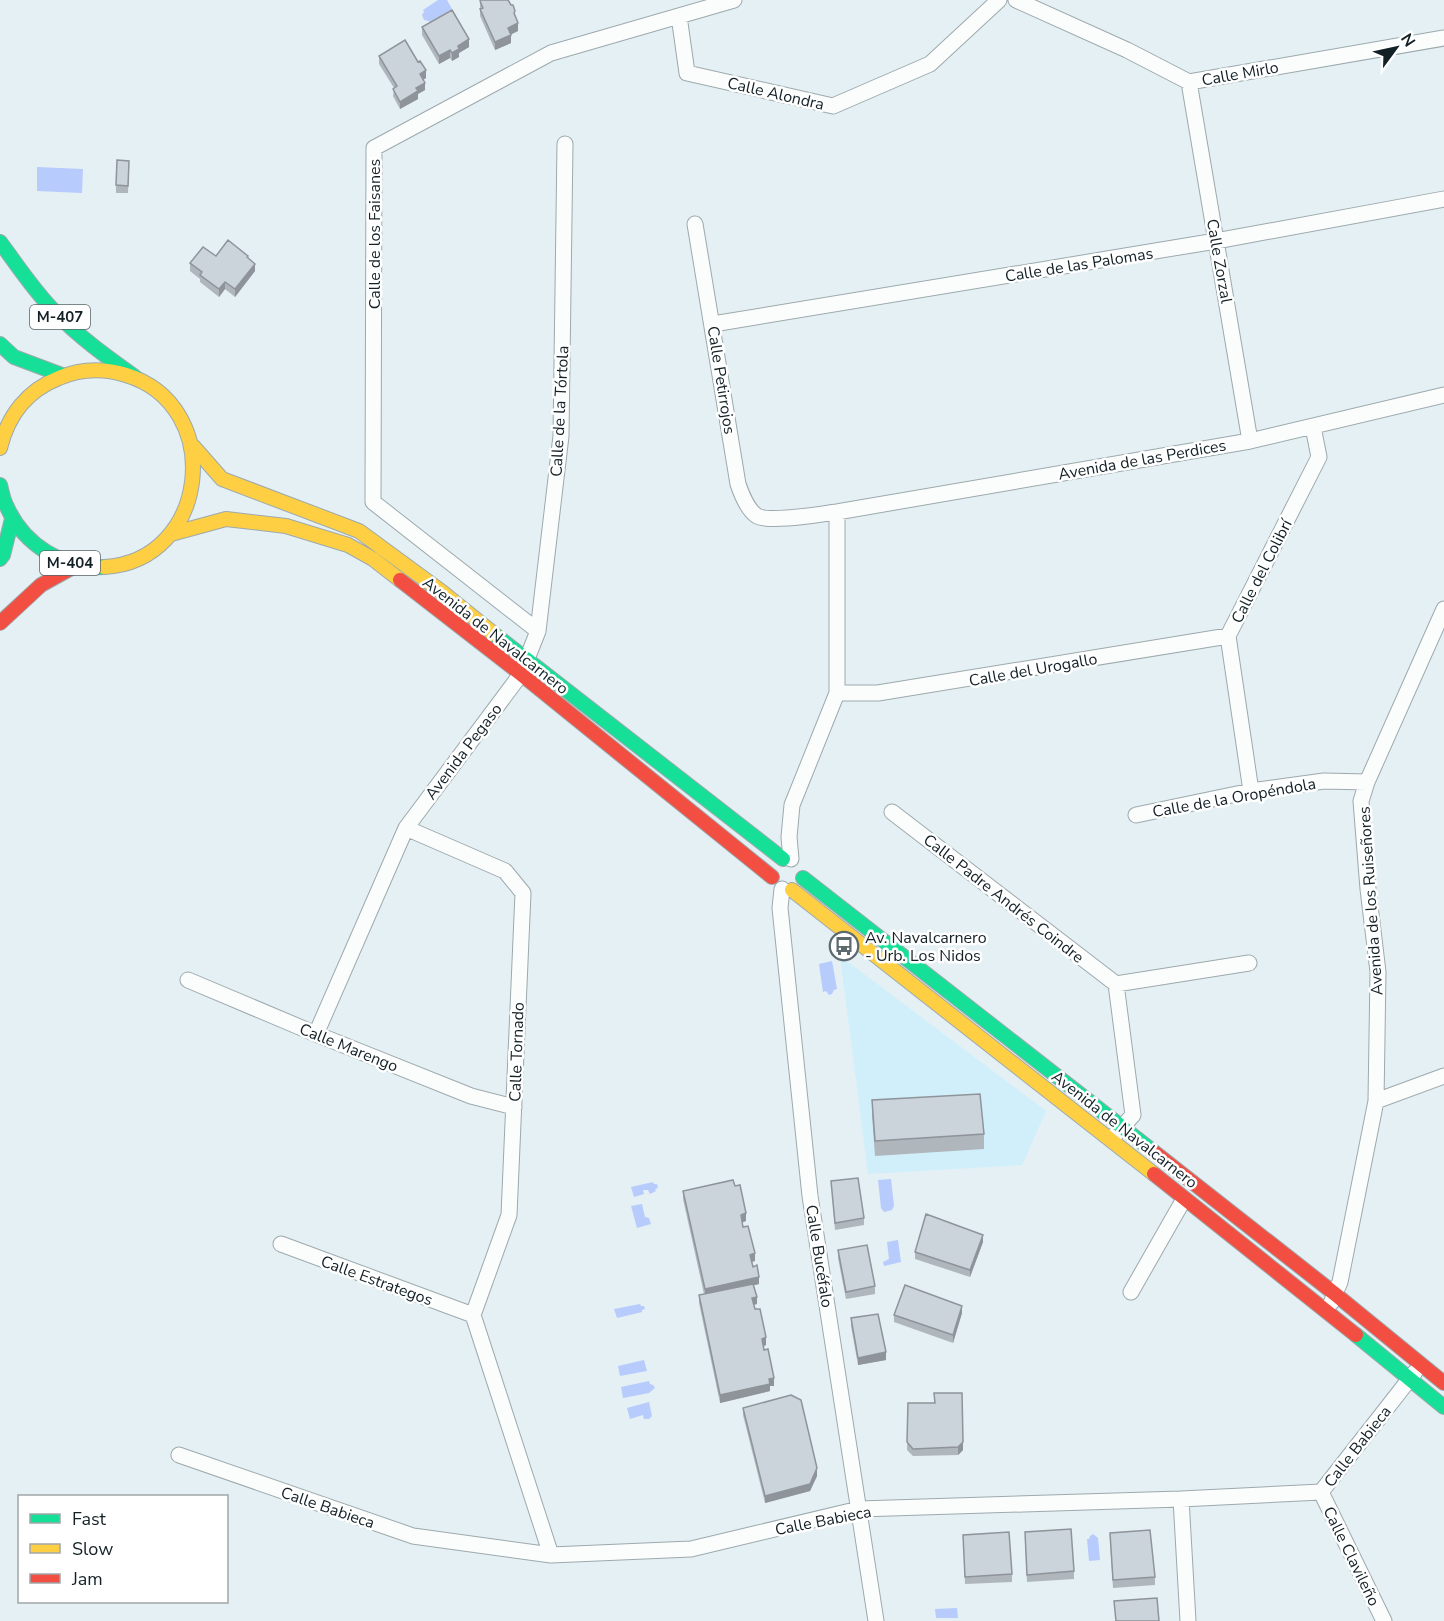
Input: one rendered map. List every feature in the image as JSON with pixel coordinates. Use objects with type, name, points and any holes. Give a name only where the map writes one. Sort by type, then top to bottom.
[{"type":"main road","name":"M-407","points":[[0,242],[34,288],[63,321],[135,377]]},
{"type":"main road","points":[[0,344],[14,357],[62,375]]},
{"type":"main road","name":"M-404","points":[[0,446],[9,422],[22,402],[40,387],[62,375],[86,370],[111,370],[135,377],[155,389],[172,405],[185,424],[192,446],[195,477],[187,507],[171,534],[151,551],[128,562],[103,567],[77,565],[51,556],[36,546],[12,519],[0,486]]},
{"type":"main road","name":"Avenida de Navalcarnero","points":[[192,446],[222,479],[359,531],[442,592],[524,668],[772,877]]},
{"type":"main road","points":[[0,559],[12,519]]},
{"type":"main road","name":"Avenida de Navalcarnero","points":[[171,534],[226,519],[286,526],[348,545],[373,559],[524,668],[560,685],[787,859]]},
{"type":"main road","name":"M-404","points":[[0,623],[41,585],[77,565]]},
{"type":"main road","points":[[787,859],[798,862],[803,869],[803,878],[799,885],[787,890],[775,884],[772,877],[774,866],[787,859]]},
{"type":"main road","name":"Avenida de Navalcarnero","points":[[803,878],[1335,1294],[1444,1383]]},
{"type":"main road","name":"Avenida de Navalcarnero","points":[[787,890],[1111,1141],[1327,1311],[1444,1407]]},
{"type":"street","name":"Calle de los Faisanes","points":[[538,631],[374,502],[374,148],[551,53],[734,0]]},
{"type":"street","name":"Calle Alondra","points":[[679,16],[687,73],[833,106],[930,64],[999,0]]},
{"type":"street","name":"Calle Mirlo","points":[[1016,0],[1127,50],[1190,82],[1444,38]]},
{"type":"street","name":"Calle Zorzal","points":[[1190,82],[1250,441]]},
{"type":"street","name":"Calle de la Tórtola","points":[[524,668],[538,631],[561,436],[565,144]]},
{"type":"street","name":"Calle de las Palomas","points":[[713,324],[1216,242],[1444,199]]},
{"type":"street","name":"Calle Petirrojos","points":[[695,224],[738,484],[743,499],[756,516],[772,519]]},
{"type":"street","name":"Avenida de las Perdices","points":[[772,519],[837,512],[1250,441],[1444,396]]},
{"type":"street","name":"Calle del Colibrí","points":[[1251,791],[1228,636],[1319,457],[1313,427]]},
{"type":"street","points":[[787,859],[792,805],[837,693],[837,512]]},
{"type":"street","name":"Avenida de los Ruiseñores","points":[[1327,1311],[1340,1282],[1376,1101],[1378,972],[1361,801],[1367,782],[1444,609]]},
{"type":"street","name":"Calle del Urogallo","points":[[837,693],[878,693],[1228,636]]},
{"type":"street","name":"Avenida Pegaso","points":[[406,828],[524,668]]},
{"type":"street","name":"Calle de la Oropéndola","points":[[1136,815],[1251,791],[1324,781],[1367,782]]},
{"type":"street","name":"Calle Padre Andrés Coindre","points":[[892,812],[1116,984]]},
{"type":"street","points":[[316,1034],[406,828]]},
{"type":"street","name":"Calle Tornado","points":[[406,828],[505,871],[523,893],[509,1215],[473,1315]]},
{"type":"street","name":"Calle Bucéfalo","points":[[787,890],[780,908],[810,1196],[876,1621]]},
{"type":"street","points":[[1111,1141],[1133,1115],[1116,984],[1249,963]]},
{"type":"street","name":"Calle Marengo","points":[[188,980],[471,1096],[514,1107]]},
{"type":"street","points":[[1376,1101],[1444,1076]]},
{"type":"street","name":"Avenida de Navalcarnero","points":[[1131,1292],[1184,1199]]},
{"type":"street","name":"Calle Estrategos","points":[[281,1244],[473,1315]]},
{"type":"street","points":[[473,1315],[551,1555]]},
{"type":"street","name":"Calle Babieca","points":[[179,1455],[413,1536],[551,1555],[691,1549],[859,1509],[1181,1499],[1321,1492],[1421,1364]]},
{"type":"street","name":"Calle Clavileño","points":[[1321,1492],[1384,1621]]},
{"type":"street","points":[[1181,1499],[1188,1621]]},
{"type":"shaded area","points":[[840,956],[1046,1111],[1022,1165],[868,1174]]},
{"type":"water","points":[[438,0],[447,0],[452,9],[431,23],[424,20],[423,10]]},
{"type":"water","points":[[37,167],[83,169],[82,193],[37,191]]},
{"type":"water","points":[[832,961],[837,989],[829,995],[826,991],[823,992],[819,964]]},
{"type":"water","points":[[891,1179],[894,1206],[892,1210],[884,1212],[881,1208],[878,1180]]},
{"type":"water","points":[[653,1182],[657,1184],[656,1191],[650,1194],[648,1190],[643,1190],[644,1194],[634,1197],[631,1187]]},
{"type":"water","points":[[642,1204],[645,1217],[649,1218],[651,1224],[637,1228],[631,1206]]},
{"type":"water","points":[[898,1240],[901,1262],[884,1266],[883,1262],[889,1259],[887,1242]]},
{"type":"water","points":[[640,1304],[645,1309],[642,1312],[617,1318],[614,1309]]},
{"type":"water","points":[[644,1360],[647,1371],[620,1376],[618,1366]]},
{"type":"water","points":[[649,1381],[655,1388],[649,1393],[623,1398],[621,1387]]},
{"type":"water","points":[[649,1402],[652,1416],[649,1419],[644,1419],[643,1415],[630,1419],[627,1408]]},
{"type":"water","points":[[1093,1534],[1098,1538],[1100,1560],[1089,1561],[1087,1539]]},
{"type":"water","points":[[957,1608],[958,1618],[936,1618],[935,1609]]},
{"type":"building","points":[[481,0],[508,0],[513,5],[518,23],[508,28],[511,35],[495,42],[480,9],[483,8]]},
{"type":"building","points":[[452,10],[469,39],[452,53],[450,50],[439,56],[422,27]]},
{"type":"building","points":[[405,40],[418,62],[420,61],[426,70],[420,74],[425,83],[416,88],[418,91],[400,102],[393,89],[397,86],[379,56]]},
{"type":"building","points":[[117,160],[129,161],[128,186],[116,185]]},
{"type":"building","points":[[228,240],[255,264],[235,289],[225,282],[219,289],[200,275],[202,272],[190,263],[203,247],[216,256]]},
{"type":"building","points":[[980,1094],[984,1134],[875,1141],[872,1100]]},
{"type":"building","points":[[858,1178],[864,1218],[835,1223],[831,1181]]},
{"type":"building","points":[[733,1180],[735,1186],[740,1185],[746,1213],[741,1215],[743,1227],[748,1226],[755,1253],[750,1255],[753,1267],[757,1265],[759,1277],[705,1289],[683,1191]]},
{"type":"building","points":[[926,1214],[983,1235],[970,1270],[915,1252]]},
{"type":"building","points":[[867,1245],[875,1286],[846,1292],[838,1250]]},
{"type":"building","points":[[753,1284],[757,1297],[752,1298],[755,1309],[760,1309],[766,1337],[762,1339],[764,1350],[768,1349],[774,1378],[769,1379],[770,1384],[720,1395],[699,1295]]},
{"type":"building","points":[[905,1285],[962,1306],[953,1335],[894,1315]]},
{"type":"building","points":[[878,1314],[886,1352],[858,1358],[851,1318]]},
{"type":"building","points":[[934,1393],[962,1393],[963,1442],[958,1447],[913,1449],[907,1442],[908,1403],[935,1403]]},
{"type":"building","points":[[791,1395],[801,1400],[817,1468],[810,1484],[765,1496],[743,1408]]},
{"type":"building","points":[[1071,1529],[1074,1571],[1027,1575],[1025,1532]]},
{"type":"building","points":[[1150,1530],[1155,1577],[1113,1580],[1110,1533]]},
{"type":"building","points":[[1009,1532],[1012,1574],[965,1577],[963,1535]]},
{"type":"building","points":[[1157,1598],[1159,1621],[1116,1621],[1114,1601]]},
{"type":"traffic: fast","points":[[0,242],[47,304],[83,338],[135,377]]},
{"type":"traffic: fast","points":[[0,344],[14,357],[62,375]]},
{"type":"traffic: fast","points":[[0,485],[4,502],[14,521],[34,543],[46,552],[74,564],[104,567]]},
{"type":"traffic: fast","points":[[0,559],[12,519]]},
{"type":"traffic: fast","points":[[494,634],[783,859]]},
{"type":"traffic: fast","points":[[803,878],[1154,1152]]},
{"type":"traffic: fast","points":[[1356,1335],[1444,1407]]},
{"type":"traffic: slow","points":[[0,448],[8,425],[29,397],[48,383],[84,371],[109,371],[126,375],[158,392],[180,417],[191,447],[192,480],[184,512],[166,539],[139,558],[104,567]]},
{"type":"traffic: slow","points":[[193,446],[222,479],[359,531],[442,592],[494,634]]},
{"type":"traffic: slow","points":[[171,534],[226,519],[286,526],[348,545],[373,559],[400,580]]},
{"type":"traffic: slow","points":[[792,890],[1154,1174]]},
{"type":"traffic: jam","points":[[0,623],[41,585],[77,565]]},
{"type":"traffic: jam","points":[[400,580],[521,674],[772,877]]},
{"type":"traffic: jam","points":[[1154,1152],[1444,1383]]},
{"type":"traffic: jam","points":[[1154,1174],[1356,1335]]},
{"type":"place","name":"Av. Navalcarnero - Urb. Los Nidos","points":[[844,946]]}]
